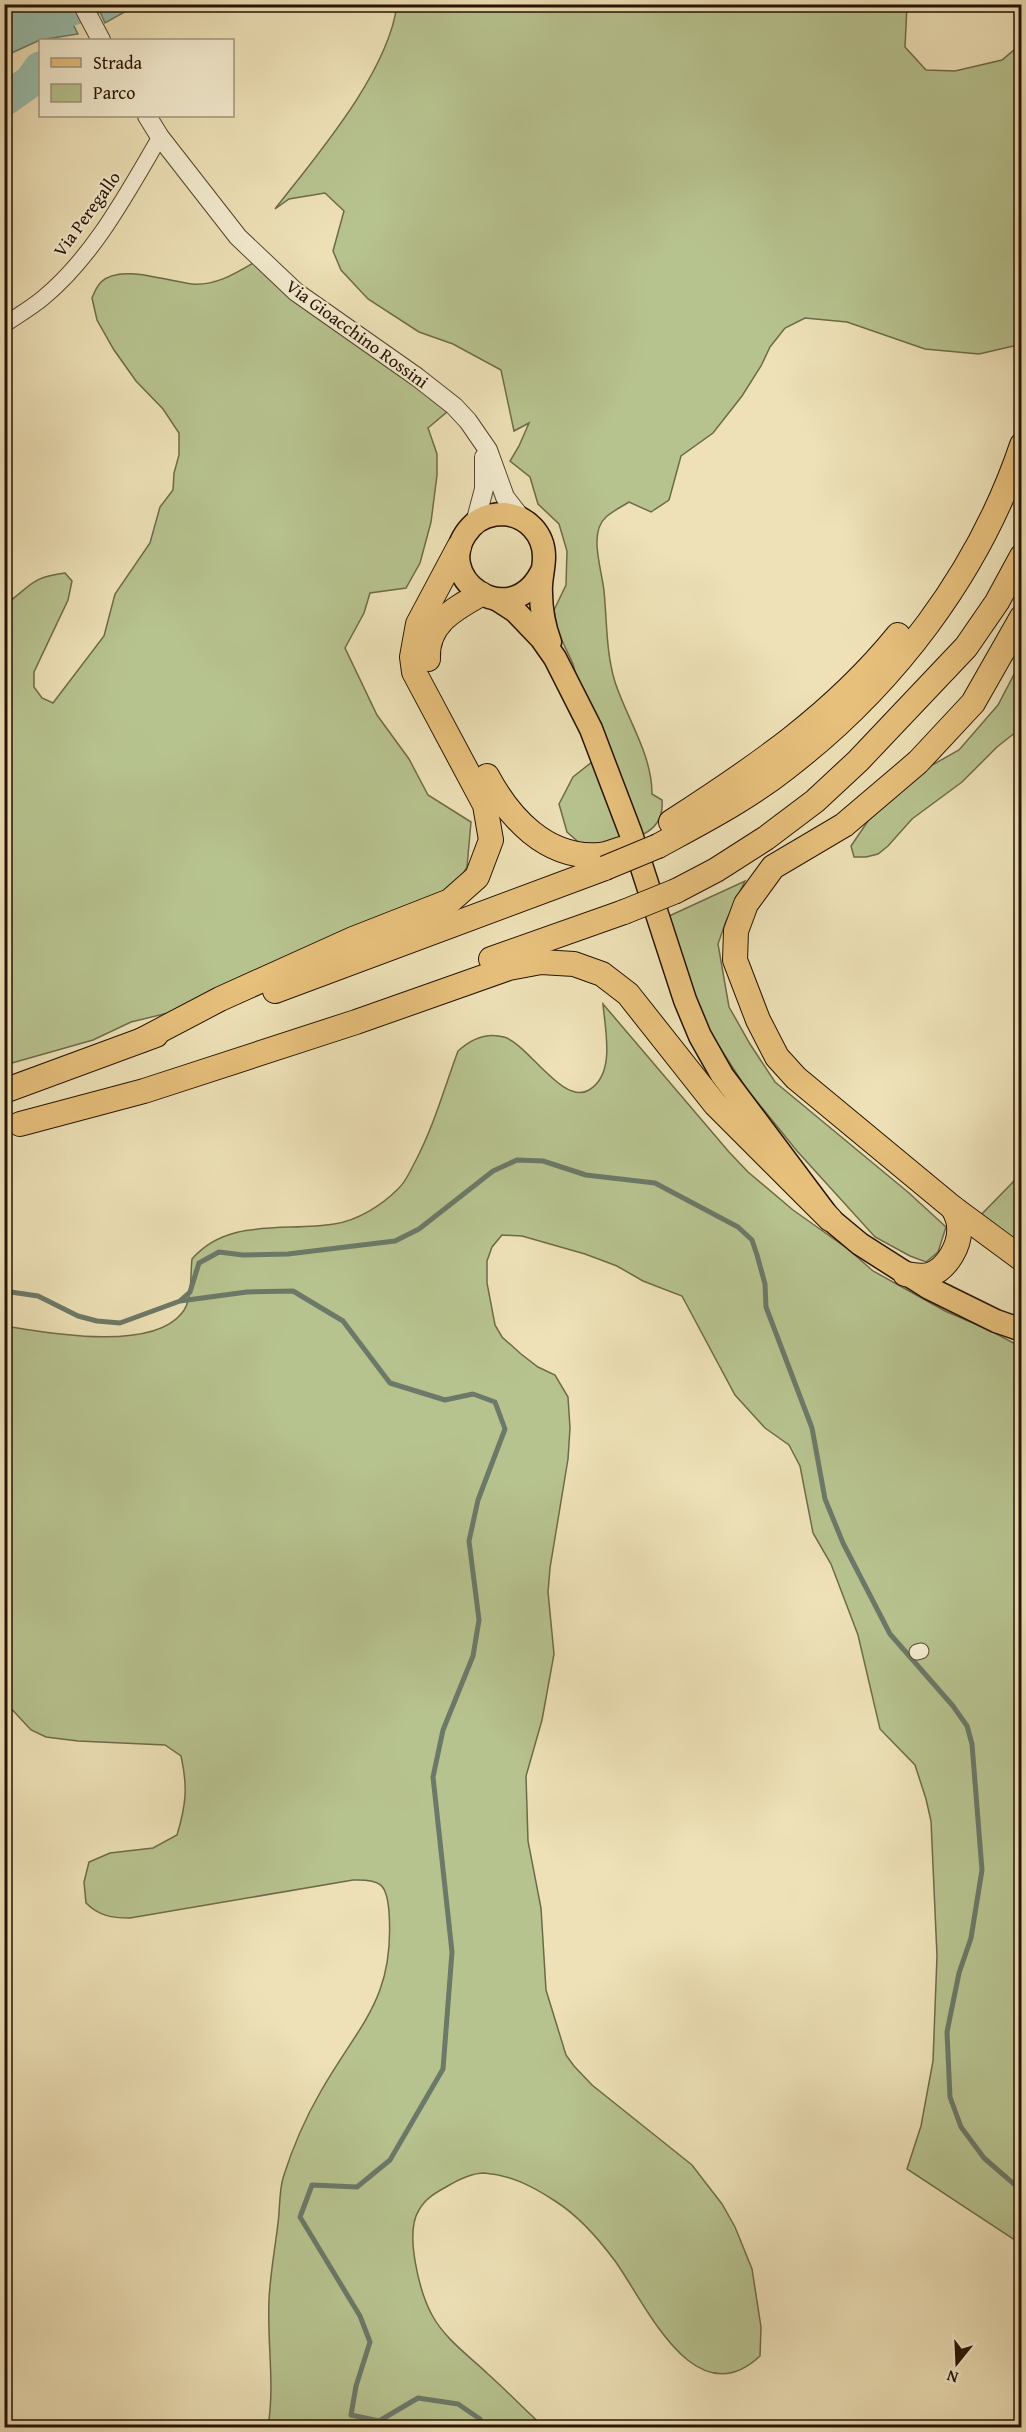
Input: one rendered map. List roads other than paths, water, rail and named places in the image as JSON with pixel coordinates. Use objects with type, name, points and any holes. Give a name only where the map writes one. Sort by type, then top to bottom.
[{"type":"highway","points":[[4,1091],[605,868],[657,839],[714,815],[786,769],[866,699],[922,631],[962,575],[994,513],[1021,448]]},
{"type":"highway","points":[[142,1040],[230,995],[353,939],[450,901],[477,877],[491,840],[485,805],[414,672],[412,657],[418,624],[459,547]]},
{"type":"highway","points":[[12,1127],[624,912],[676,891],[716,870],[766,838],[815,801],[858,761],[966,647],[997,602],[1022,556]]},
{"type":"highway","points":[[490,597],[443,617],[434,629],[429,643],[428,658],[434,678],[500,801],[527,830],[562,849],[599,855],[657,839]]},
{"type":"highway","points":[[1022,617],[973,703],[918,762],[844,825],[773,867],[746,904],[736,931],[735,960],[758,1020],[777,1057],[814,1093],[953,1208],[1022,1259]]},
{"type":"highway","points":[[12,1127],[144,1091],[356,1022],[509,968],[541,962],[574,964],[602,974],[628,994],[715,1104],[830,1219]]},
{"type":"highway","points":[[905,1274],[929,1275],[940,1269],[949,1259],[959,1237],[960,1225],[953,1208]]},
{"type":"main road","points":[[555,658],[542,614],[540,591],[543,546],[539,535],[522,519],[498,514],[486,517],[475,523],[465,534],[459,547],[459,562],[463,575],[470,586],[528,622],[555,658],[591,729],[631,834],[685,1000],[700,1036],[722,1075],[830,1219],[860,1244],[905,1274],[954,1302],[1022,1330]]},
{"type":"main road","points":[[490,597],[521,595],[538,580],[543,569]]},
{"type":"street","points":[[82,4],[97,34]]},
{"type":"street","name":"Via Gioacchino Rossini","points":[[148,117],[160,137],[238,237],[296,292],[417,377],[454,406],[481,437],[505,496],[522,519]]},
{"type":"street","name":"Via Peregallo","points":[[4,325],[43,298],[81,260],[125,197],[160,137]]},
{"type":"street","points":[[475,523],[486,469],[481,437]]},
{"type":"water","points":[[30,5],[63,5],[78,34],[39,39],[5,56],[5,15]]},
{"type":"water","points":[[97,5],[137,5],[105,23]]},
{"type":"waterway","points":[[4,34],[86,4]]},
{"type":"waterway","points":[[4,100],[31,81],[39,69]]},
{"type":"waterway","points":[[181,1300],[190,1292],[199,1263],[219,1252],[243,1255],[288,1254],[395,1241],[419,1229],[493,1171],[517,1160],[543,1161],[586,1175],[655,1183],[738,1227],[752,1240],[765,1284],[766,1307],[812,1428],[825,1499],[843,1543],[890,1634],[953,1706],[967,1726],[972,1744],[982,1870],[971,1938],[959,1973],[947,2032],[950,2097],[961,2127],[984,2158],[1022,2191]]},
{"type":"waterway","points":[[4,1291],[38,1296],[78,1316],[97,1321],[120,1323],[180,1301],[247,1292],[293,1291],[343,1321],[390,1383],[445,1400],[473,1394],[495,1402],[505,1429],[478,1500],[469,1541],[479,1620],[473,1656],[443,1730],[433,1777],[452,1952],[443,2069],[390,2160],[357,2187],[312,2185],[300,2217],[360,2316],[370,2342],[356,2386],[351,2415],[379,2421],[418,2398],[458,2404],[480,2419],[479,2428]]}]
